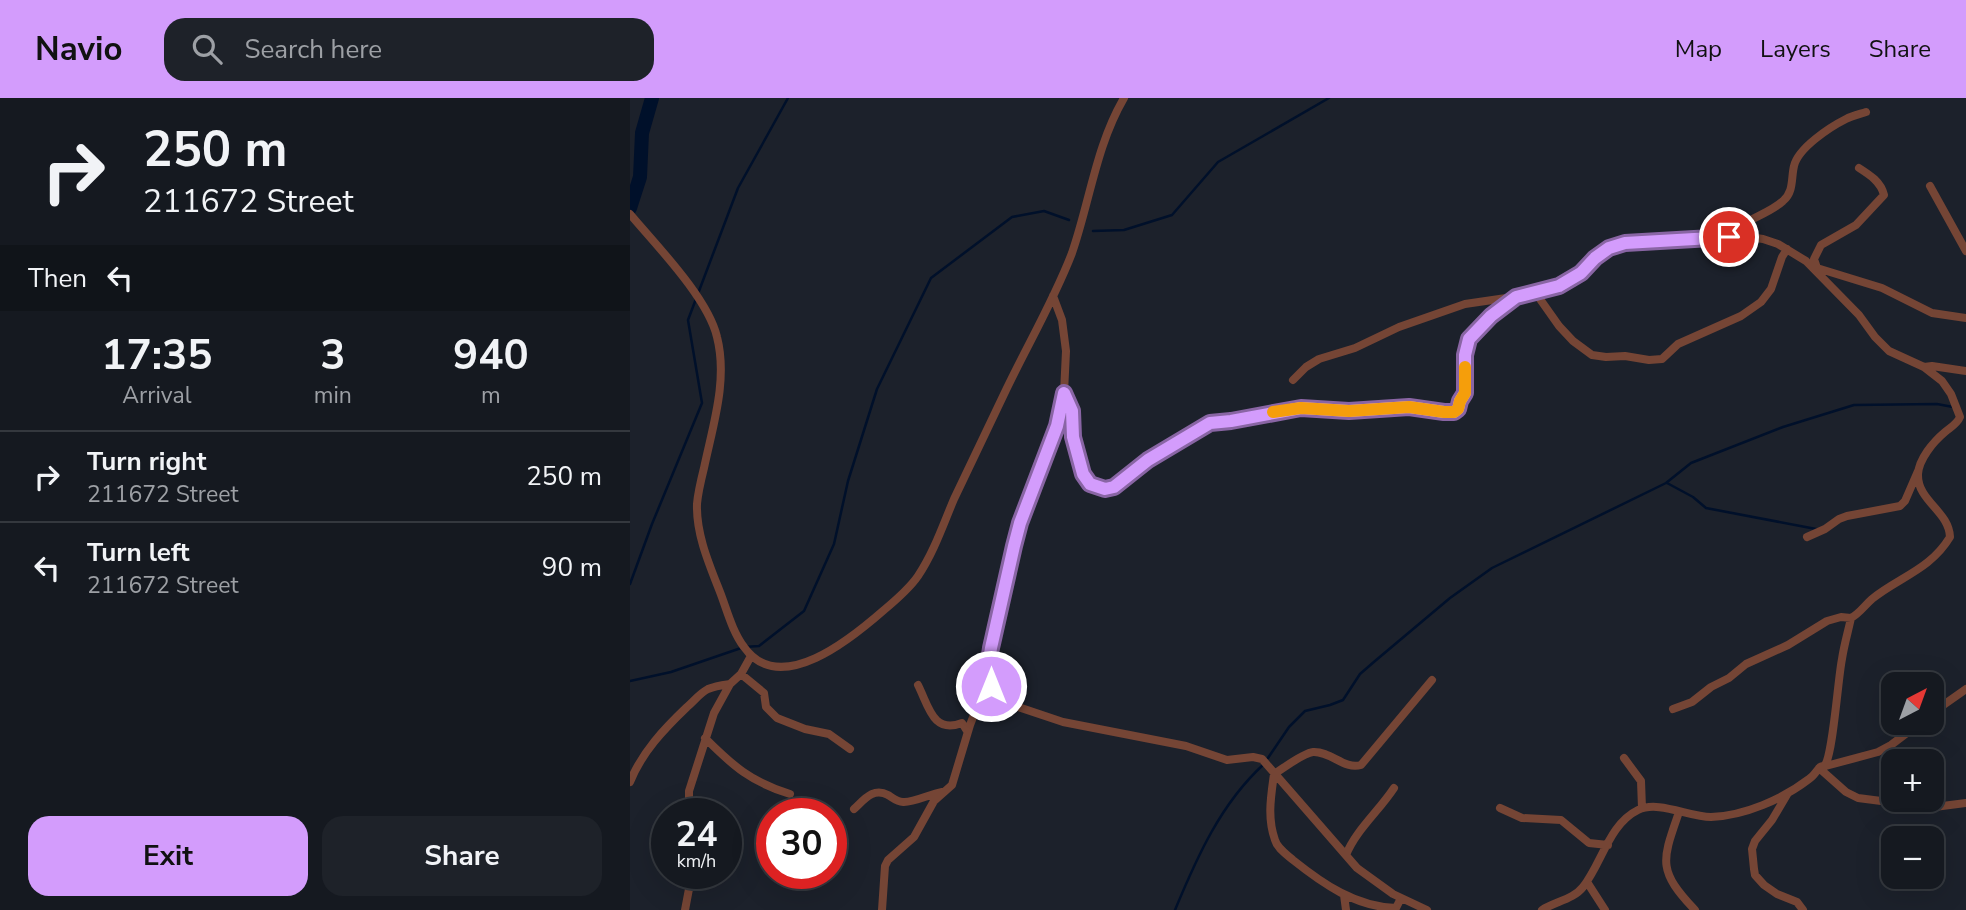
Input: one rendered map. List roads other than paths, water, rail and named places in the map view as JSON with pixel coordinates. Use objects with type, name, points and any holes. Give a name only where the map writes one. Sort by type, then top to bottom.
[{"type":"street","points":[[630,214],[681,275],[711,317],[718,338],[722,374],[697,505],[709,566],[731,623],[751,656],[760,663],[776,667],[799,665],[817,657],[876,617],[916,579],[938,539],[1072,253],[1101,150],[1110,124],[1124,98]]},
{"type":"street","points":[[1729,237],[1733,231],[1787,199],[1795,163],[1802,150],[1845,119],[1866,112]]},
{"type":"street","points":[[1816,269],[1814,255],[1821,245],[1856,225],[1884,195],[1882,187],[1859,168]]},
{"type":"street","points":[[1930,186],[1966,251]]},
{"type":"street","points":[[1293,380],[1306,367],[1320,359],[1355,348],[1399,327],[1465,304],[1516,297],[1559,286],[1581,273],[1609,248],[1625,243],[1729,237],[1763,239],[1797,254],[1816,269],[1889,351],[1935,374],[1948,388],[1961,417],[1927,452],[1905,501],[1900,506],[1847,516],[1807,537]]},
{"type":"street","points":[[1535,292],[1559,326],[1592,355],[1662,359],[1678,344],[1741,316],[1761,302],[1771,289],[1787,249]]},
{"type":"street","points":[[1816,269],[1882,288],[1933,313],[1966,318]]},
{"type":"street","points":[[995,693],[989,681],[991,648],[1014,546],[1020,523],[1057,426],[1065,390],[1066,351],[1062,320],[1053,296]]},
{"type":"street","points":[[1065,390],[1072,411],[1073,437],[1083,474],[1090,484],[1105,489],[1114,487],[1148,460],[1210,423],[1301,408],[1349,411],[1409,407],[1454,412],[1465,393],[1465,355],[1469,339],[1491,316],[1516,297]]},
{"type":"street","points":[[1924,367],[1966,371]]},
{"type":"street","points":[[1673,709],[1692,702],[1746,664],[1788,645],[1827,621],[1851,618],[1872,599],[1928,562],[1950,537],[1950,533],[1945,522],[1923,494],[1918,471]]},
{"type":"street","points":[[1542,910],[1582,890],[1626,818],[1642,808],[1670,809],[1709,817],[1724,815],[1765,805],[1812,777],[1825,764],[1828,753],[1842,656],[1851,618]]},
{"type":"street","points":[[689,798],[714,713],[730,684],[741,674],[751,656]]},
{"type":"street","points":[[741,674],[764,693],[766,707],[777,718],[805,729],[829,734],[850,749]]},
{"type":"street","points":[[1274,774],[1315,752],[1353,767],[1361,765],[1432,680]]},
{"type":"street","points":[[630,782],[635,768],[666,728],[704,691],[730,684]]},
{"type":"street","points":[[918,685],[938,722],[945,726],[962,723],[967,731]]},
{"type":"street","points":[[1944,705],[1966,689]]},
{"type":"street","points":[[882,910],[885,866],[888,860],[914,837],[934,801],[952,785],[967,731],[977,707],[988,694],[996,691],[1012,705],[1063,722],[1186,746],[1227,760],[1258,757],[1262,759],[1367,876],[1401,898],[1427,910]]},
{"type":"street","points":[[1819,768],[1878,752],[1904,735]]},
{"type":"street","points":[[705,738],[746,775],[764,786],[790,794]]},
{"type":"street","points":[[1625,758],[1641,781],[1642,808]]},
{"type":"street","points":[[1819,768],[1846,792],[1858,798],[1919,809],[1966,803]]},
{"type":"street","points":[[1274,774],[1270,818],[1277,845],[1314,877],[1344,895],[1392,908],[1398,907],[1401,898]]},
{"type":"street","points":[[1346,855],[1350,845],[1394,788]]},
{"type":"street","points":[[854,809],[868,796],[877,792],[907,803],[929,794],[943,792]]},
{"type":"street","points":[[1788,793],[1772,820],[1755,841],[1752,849],[1754,869],[1755,875],[1764,885],[1797,902],[1804,910]]},
{"type":"street","points":[[1500,808],[1522,818],[1561,820],[1589,843],[1608,845]]},
{"type":"street","points":[[1679,812],[1665,854],[1665,862],[1675,886],[1695,910]]},
{"type":"street","points":[[1587,882],[1605,910]]},
{"type":"street","points":[[685,910],[689,889]]},
{"type":"street","points":[[1344,895],[1346,910]]},
{"type":"waterway","points":[[630,208],[640,177],[642,133],[652,98]]},
{"type":"waterway","points":[[630,584],[702,403],[688,320],[738,188],[788,98]]},
{"type":"waterway","points":[[1093,231],[1124,230],[1172,215],[1218,162],[1329,98]]},
{"type":"waterway","points":[[630,681],[671,672],[744,647],[759,646],[804,611],[834,544],[848,481],[877,389],[931,278],[1012,217],[1044,211],[1069,220]]},
{"type":"waterway","points":[[1268,758],[1289,727],[1305,711],[1343,700],[1360,674],[1450,598],[1492,568],[1666,483],[1691,463],[1783,427],[1854,405],[1937,404],[1953,407]]},
{"type":"waterway","points":[[1667,483],[1693,497],[1706,508],[1816,529]]},
{"type":"waterway","points":[[1175,910],[1201,851],[1223,813],[1264,764]]}]
